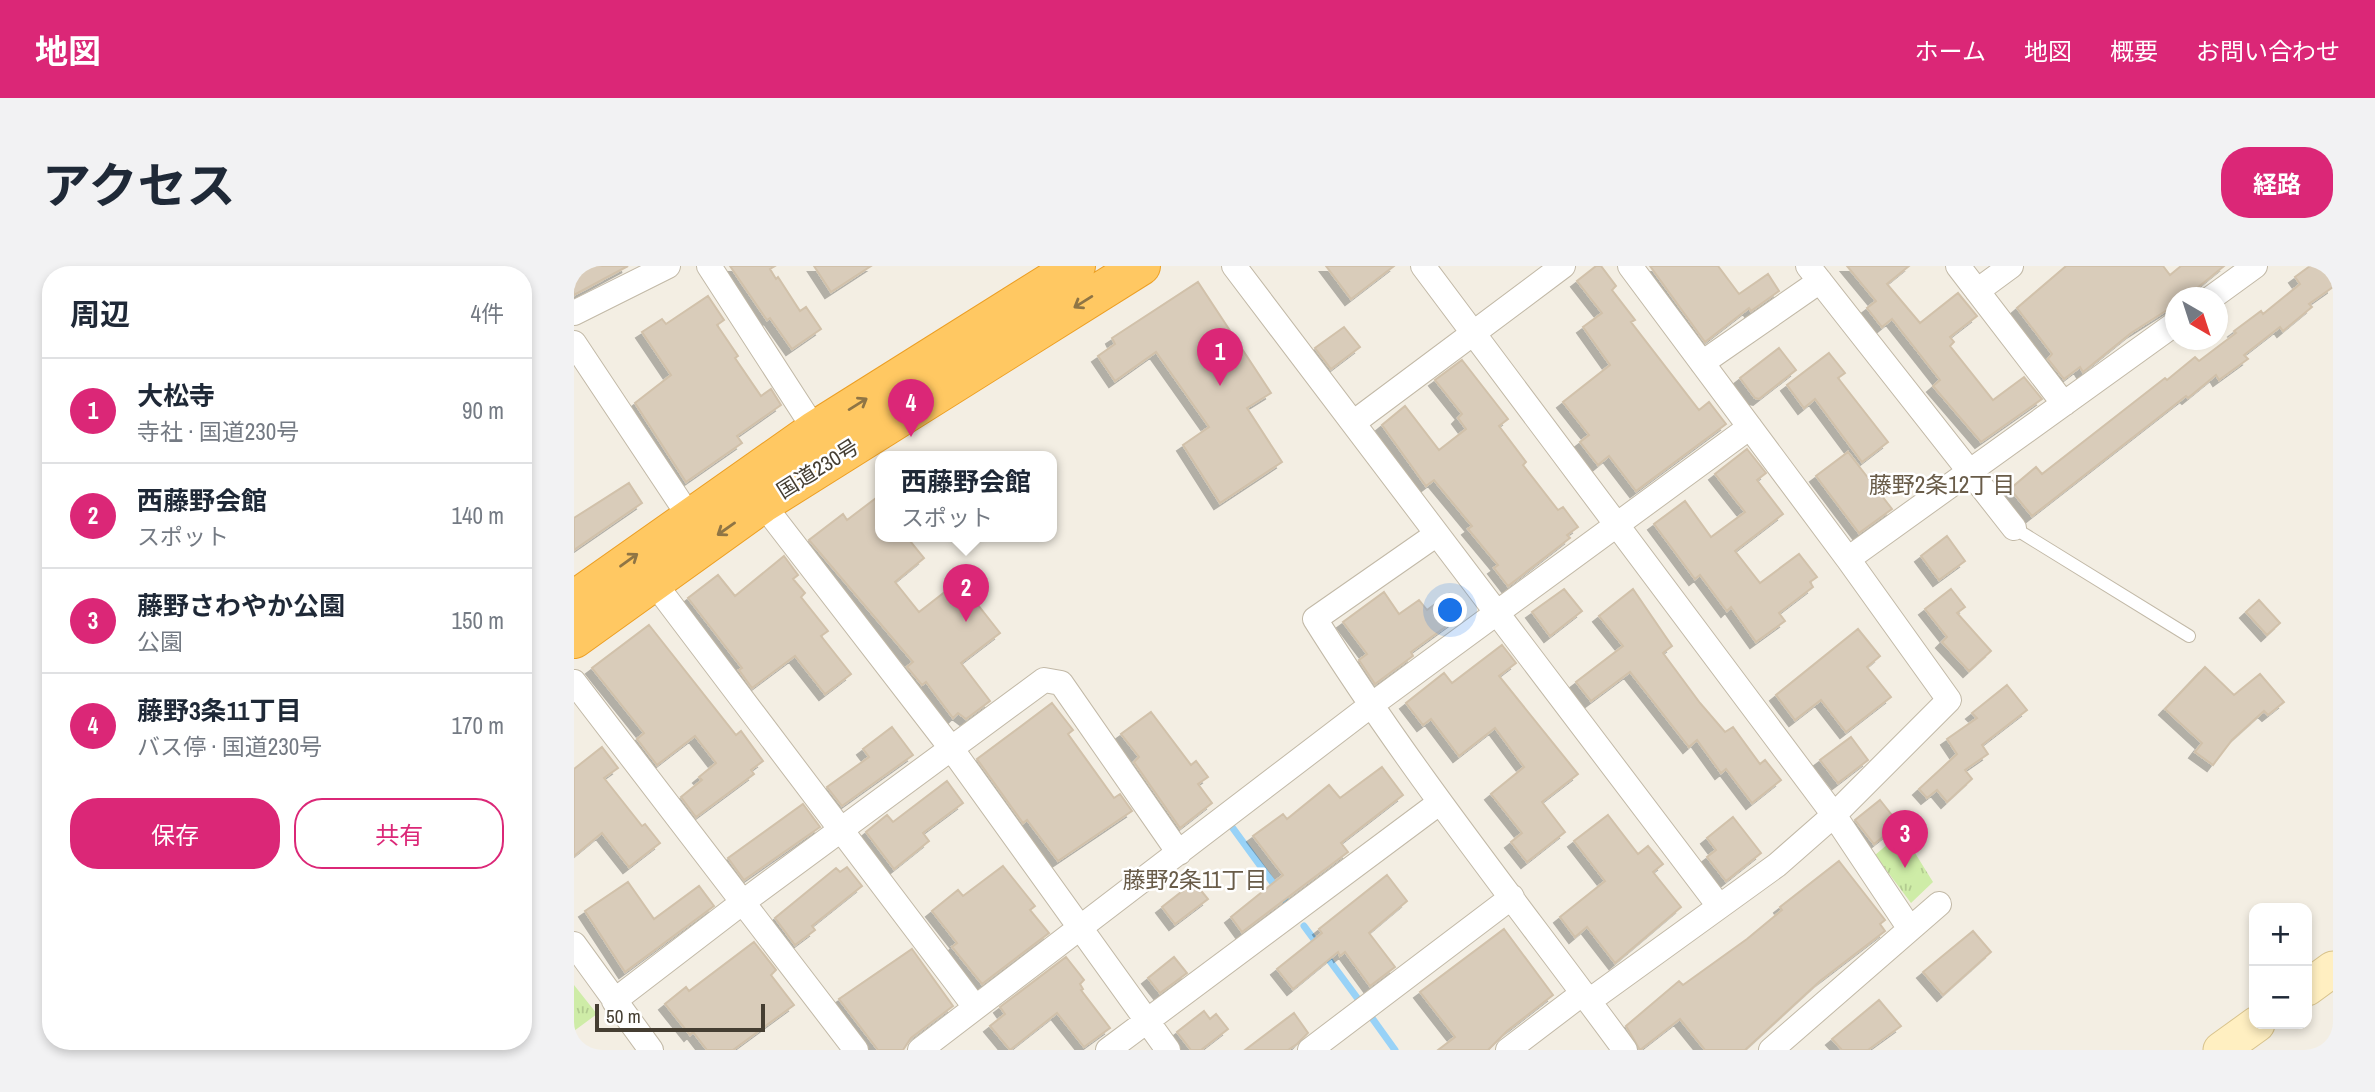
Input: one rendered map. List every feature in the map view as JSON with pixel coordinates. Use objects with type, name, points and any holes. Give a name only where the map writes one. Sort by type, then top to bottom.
[{"type":"highway","name":"国道230号","points":[[574,639],[652,580],[753,491],[815,430],[1076,266]]},
{"type":"highway","name":"国道230号","points":[[574,600],[690,516],[753,491],[1141,266]]},
{"type":"street","points":[[574,313],[668,266]]},
{"type":"street","points":[[709,266],[815,430]]},
{"type":"street","points":[[1234,266],[1719,906]]},
{"type":"street","points":[[1423,266],[1615,526],[1834,814],[1910,929]]},
{"type":"street","points":[[1353,423],[1563,266]]},
{"type":"street","points":[[1508,1050],[1777,864],[1834,814],[1949,700],[1848,559],[1630,266]]},
{"type":"street","points":[[1958,266],[2064,404]]},
{"type":"street","points":[[1977,291],[2011,266]]},
{"type":"street","points":[[2226,287],[2255,266]]},
{"type":"street","points":[[1702,363],[1814,274],[1968,473],[2014,528]]},
{"type":"street","points":[[1848,559],[2165,330]]},
{"type":"street","points":[[574,342],[690,516]]},
{"type":"street","points":[[920,1050],[1370,706],[1750,427]]},
{"type":"street","points":[[753,491],[951,748],[1168,1050]]},
{"type":"street","points":[[1437,534],[1315,619],[1370,706],[1439,803],[1625,1050]]},
{"type":"street","points":[[652,580],[975,1007]]},
{"type":"street","points":[[614,1001],[743,902],[1044,680],[1061,683],[1179,853]]},
{"type":"street","points":[[574,682],[856,1050]]},
{"type":"street","points":[[1108,1050],[1439,803]]},
{"type":"street","points":[[1310,1050],[1513,898]]},
{"type":"street","points":[[1771,1050],[1939,904]]},
{"type":"street","points":[[574,944],[651,1050]]},
{"type":"street","points":[[2312,984],[2333,969]]},
{"type":"street","points":[[2221,1050],[2250,1029]]},
{"type":"lane","points":[[2014,528],[2189,636]]},
{"type":"green space","points":[[1902,832],[1933,882],[1911,903],[1875,855]]},
{"type":"green space","points":[[574,985],[597,1014],[574,1031]]},
{"type":"building","points":[[580,266],[628,266],[574,295],[574,271]]},
{"type":"building","points":[[730,266],[775,266],[770,269],[776,279],[778,277],[800,311],[806,307],[821,329],[792,349],[770,318],[767,320]]},
{"type":"building","points":[[814,266],[871,266],[831,292]]},
{"type":"building","points":[[1326,266],[1394,266],[1351,299]]},
{"type":"building","points":[[1596,266],[1601,266],[1616,286],[1612,290],[1635,320],[1631,322],[1699,410],[1709,402],[1726,424],[1636,491],[1609,456],[1598,465],[1580,442],[1589,435],[1563,402],[1610,365],[1583,327],[1602,313],[1577,281]]},
{"type":"building","points":[[1650,266],[1718,266],[1739,294],[1768,274],[1779,291],[1751,311],[1749,308],[1705,342]]},
{"type":"building","points":[[1847,266],[1909,266],[1887,284],[1920,323],[1958,293],[1977,316],[1950,337],[1954,342],[1950,346],[1993,400],[2024,377],[2042,399],[1981,442],[1933,386],[1940,380],[1892,319],[1882,327],[1867,308],[1876,301]]},
{"type":"building","points":[[2066,266],[2163,266],[2170,275],[2181,266],[2224,266],[2198,287],[2165,287],[2165,311],[2131,333],[2083,372],[2080,367],[2064,379],[2048,359],[2052,354],[2017,308]]},
{"type":"building","points":[[2310,266],[2333,266],[2333,287],[2309,304],[2312,307],[2283,331],[2280,327],[2244,355],[2248,359],[2219,380],[2216,375],[2188,398],[2186,396],[2032,516],[2010,489],[2036,467],[2042,474],[2195,357],[2199,361],[2214,350],[2228,350],[2228,339],[2236,333],[2234,331],[2261,311],[2263,314],[2300,284],[2295,277]]},
{"type":"building","points":[[1198,282],[1271,393],[1247,408],[1282,462],[1220,503],[1183,445],[1209,427],[1156,352],[1115,381],[1098,356],[1115,344],[1112,338]]},
{"type":"building","points":[[708,296],[724,320],[717,325],[738,356],[735,358],[761,396],[771,389],[781,405],[737,436],[742,443],[686,482],[635,403],[671,375],[642,332],[662,319],[666,324]]},
{"type":"building","points":[[1344,327],[1360,347],[1331,369],[1315,348]]},
{"type":"building","points":[[1779,348],[1796,370],[1759,399],[1755,398],[1740,378]]},
{"type":"building","points":[[1829,353],[1845,373],[1838,378],[1888,442],[1862,462],[1815,399],[1804,408],[1787,385]]},
{"type":"building","points":[[1462,360],[1508,419],[1499,426],[1526,462],[1523,465],[1558,510],[1563,507],[1578,527],[1567,535],[1570,538],[1508,586],[1494,568],[1498,565],[1468,529],[1472,526],[1434,480],[1426,486],[1382,425],[1405,406],[1439,450],[1466,429],[1458,418],[1462,414],[1435,380]]},
{"type":"building","points":[[1747,449],[1766,473],[1757,480],[1783,514],[1735,551],[1760,583],[1799,554],[1817,577],[1810,582],[1813,587],[1779,613],[1785,621],[1756,642],[1731,607],[1727,611],[1700,575],[1695,579],[1654,524],[1685,501],[1711,537],[1745,512],[1715,474]]},
{"type":"building","points":[[1848,452],[1892,509],[1859,533],[1816,476]]},
{"type":"building","points":[[629,483],[642,503],[574,550],[574,518]]},
{"type":"building","points":[[875,499],[875,542],[911,542],[924,558],[895,582],[919,612],[959,581],[1000,633],[961,663],[990,701],[966,719],[958,713],[953,718],[926,682],[922,685],[907,667],[913,662],[809,540],[843,514],[847,520]]},
{"type":"building","points":[[1947,536],[1965,561],[1939,580],[1921,556]]},
{"type":"building","points":[[784,556],[798,575],[793,579],[805,593],[801,597],[828,631],[821,636],[851,674],[825,694],[795,656],[752,688],[739,670],[742,668],[688,598],[718,575],[735,596]]},
{"type":"building","points":[[1564,589],[1582,611],[1550,636],[1532,612]]},
{"type":"building","points":[[1633,589],[1672,646],[1663,653],[1700,703],[1725,732],[1733,727],[1760,764],[1765,760],[1781,780],[1752,803],[1726,769],[1721,773],[1697,740],[1689,747],[1630,672],[1591,701],[1576,682],[1623,646],[1599,616]]},
{"type":"building","points":[[1951,589],[1965,607],[1957,613],[1991,651],[1969,671],[1942,642],[1947,637],[1925,609]]},
{"type":"building","points":[[1384,592],[1399,614],[1419,600],[1427,610],[1449,594],[1463,614],[1411,652],[1413,656],[1375,684],[1359,660],[1367,654],[1343,622]]},
{"type":"building","points":[[2259,600],[2280,623],[2267,635],[2246,612]]},
{"type":"building","points":[[649,625],[736,735],[741,731],[763,761],[751,770],[754,774],[696,817],[681,797],[702,780],[699,777],[716,763],[695,736],[657,765],[637,739],[644,733],[592,668]]},
{"type":"building","points":[[1858,629],[1880,656],[1867,667],[1891,697],[1846,732],[1821,700],[1795,720],[1776,695]]},
{"type":"building","points":[[1502,645],[1516,663],[1499,676],[1578,774],[1542,802],[1565,832],[1527,862],[1511,842],[1522,833],[1491,794],[1524,767],[1495,728],[1459,756],[1431,719],[1423,725],[1406,703],[1444,673],[1452,683]]},
{"type":"building","points":[[2205,667],[2234,695],[2260,674],[2284,702],[2268,715],[2264,711],[2232,740],[2213,765],[2195,752],[2202,743],[2165,709]]},
{"type":"building","points":[[2007,685],[2027,710],[1982,745],[1988,754],[1965,770],[1972,779],[1947,802],[1937,790],[1927,798],[1919,789],[1957,754],[1947,739],[1977,718],[1972,713]]},
{"type":"building","points":[[1052,703],[1073,730],[1068,734],[1114,798],[1120,794],[1132,811],[1058,861],[1027,820],[1023,823],[977,759]]},
{"type":"building","points":[[1151,712],[1191,765],[1196,761],[1208,777],[1198,784],[1212,803],[1180,828],[1134,762],[1139,757],[1121,734]]},
{"type":"building","points":[[892,727],[913,755],[842,806],[827,787],[869,757],[863,749]]},
{"type":"building","points":[[1851,737],[1868,760],[1838,783],[1820,760]]},
{"type":"building","points":[[602,747],[618,768],[604,778],[642,826],[645,824],[660,843],[629,867],[602,833],[574,856],[574,769]]},
{"type":"building","points":[[1382,767],[1403,795],[1341,843],[1348,852],[1242,932],[1231,917],[1283,875],[1253,836],[1283,814],[1287,819],[1329,785],[1340,798]]},
{"type":"building","points":[[947,781],[963,803],[923,833],[929,841],[894,869],[866,832],[887,815],[893,822]]},
{"type":"building","points":[[1880,800],[1899,824],[1874,844],[1855,820]]},
{"type":"building","points":[[803,804],[820,827],[744,880],[728,858]]},
{"type":"building","points":[[1608,815],[1638,854],[1648,846],[1663,864],[1653,872],[1681,907],[1615,963],[1587,927],[1575,937],[1560,917],[1605,881],[1574,841]]},
{"type":"building","points":[[1733,817],[1761,853],[1726,881],[1707,857],[1716,850],[1707,838]]},
{"type":"building","points":[[1839,861],[1885,920],[1880,924],[1885,931],[1820,981],[1745,1050],[1705,1050],[1680,1019],[1640,1050],[1626,1026],[1679,981],[1683,985],[1747,939],[1782,910],[1780,907]]},
{"type":"building","points":[[1003,866],[1035,906],[1030,910],[1049,933],[982,984],[952,947],[957,943],[932,911],[958,890],[963,896]]},
{"type":"building","points":[[847,867],[862,886],[812,926],[815,930],[795,945],[775,918],[836,868],[840,872]]},
{"type":"building","points":[[1387,875],[1407,901],[1369,933],[1395,967],[1370,986],[1345,952],[1340,956],[1338,952],[1293,989],[1277,969],[1322,933],[1319,929]]},
{"type":"building","points":[[628,882],[654,919],[699,886],[714,906],[625,972],[585,911]]},
{"type":"building","points":[[1194,882],[1208,899],[1175,924],[1162,907]]},
{"type":"building","points":[[1504,929],[1553,995],[1507,1031],[1488,1050],[1438,1050],[1455,1037],[1420,992]]},
{"type":"building","points":[[1973,931],[1991,952],[1943,995],[1923,972]]},
{"type":"building","points":[[754,942],[776,970],[771,975],[794,1005],[733,1050],[707,1050],[693,1032],[690,1035],[665,1004],[686,987],[689,991]]},
{"type":"building","points":[[912,949],[953,1006],[911,1038],[903,1050],[878,1050],[839,999]]},
{"type":"building","points":[[1066,957],[1084,980],[1080,984],[1083,989],[1081,990],[1110,1028],[1084,1047],[1057,1013],[1010,1050],[990,1026],[1005,1014],[1000,1007]]},
{"type":"building","points":[[1174,957],[1187,973],[1160,993],[1148,978]]},
{"type":"building","points":[[1879,1000],[1901,1026],[1868,1050],[1842,1050],[1832,1039]]},
{"type":"building","points":[[1204,1011],[1210,1019],[1216,1014],[1228,1029],[1201,1050],[1191,1050],[1177,1032]]},
{"type":"building","points":[[1294,1013],[1308,1033],[1297,1044],[1288,1050],[1245,1050]]},
{"type":"waterway","points":[[1232,827],[1289,905]]},
{"type":"waterway","points":[[1304,926],[1358,999]]},
{"type":"waterway","points":[[1372,1018],[1395,1050]]},
{"type":"place","name":"大松寺","points":[[1220,386]]},
{"type":"place","name":"藤野3条11丁目","points":[[911,437]]},
{"type":"place","name":"西藤野会館","points":[[966,622]]},
{"type":"place","name":"藤野さわやか公園","points":[[1905,868]]},
{"type":"district","name":"藤野2条12丁目","points":[[1942,485]]},
{"type":"district","name":"藤野2条11丁目","points":[[1195,880]]}]
